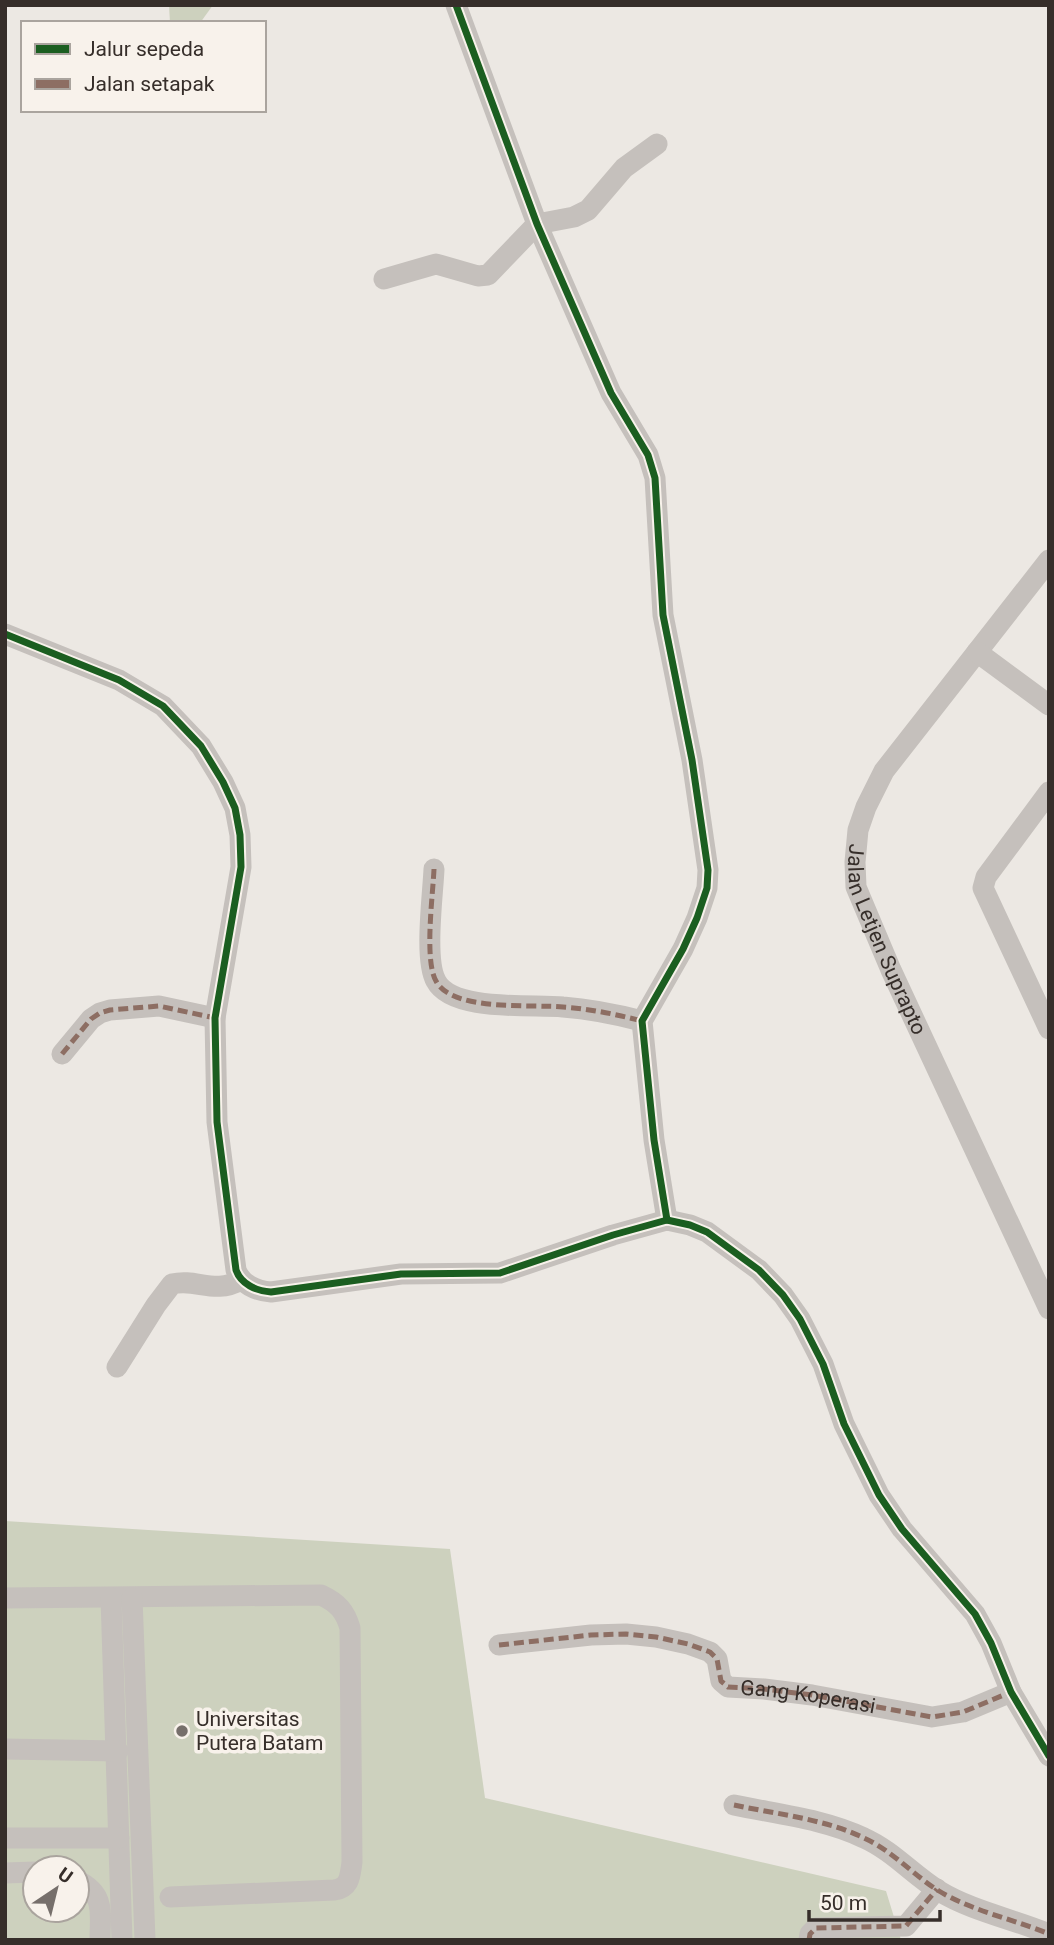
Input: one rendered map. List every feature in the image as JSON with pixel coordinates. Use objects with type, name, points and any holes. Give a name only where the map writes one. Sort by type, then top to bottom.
[{"type":"street","points":[[456,5],[537,224],[611,393],[648,455],[655,478],[663,615],[692,760],[708,870],[704,899],[688,939],[642,1021],[654,1140],[667,1220]]},
{"type":"street","points":[[384,279],[436,264],[478,276],[488,275],[537,224],[573,217],[588,210],[624,168],[657,145]]},
{"type":"street","name":"Jalan Letjen Suprapto","points":[[1049,560],[884,771],[866,807],[858,831],[855,862],[856,887],[891,970],[1049,1309]]},
{"type":"street","points":[[5,634],[119,680],[154,700],[179,720],[201,746],[235,808],[240,835],[241,867],[215,1018],[218,1122],[236,1270],[241,1280],[261,1291],[271,1292],[401,1274],[500,1273],[667,1220],[707,1231],[759,1270],[783,1295],[800,1319],[823,1364],[844,1424],[879,1495],[902,1529],[975,1614],[991,1643],[1011,1692],[1049,1756]]},
{"type":"street","points":[[977,652],[1049,705]]},
{"type":"street","points":[[1049,792],[986,877],[983,888],[1049,1029]]},
{"type":"street","points":[[434,869],[431,962],[436,983],[443,990],[464,999],[491,1004],[561,1006],[607,1012],[642,1021]]},
{"type":"street","points":[[62,1054],[91,1019],[110,1010],[159,1006],[215,1018]]},
{"type":"street","points":[[117,1367],[172,1284],[226,1287],[241,1280]]},
{"type":"street","points":[[5,1598],[321,1595],[334,1601],[345,1612],[350,1628],[352,1862],[348,1884],[334,1891],[170,1897]]},
{"type":"street","points":[[122,1598],[119,1838],[134,1907],[145,1940]]},
{"type":"street","points":[[122,1598],[134,1907],[122,1940]]},
{"type":"street","name":"Gang Koperasi","points":[[499,1645],[591,1635],[656,1637],[710,1652],[717,1659],[722,1683],[728,1687],[811,1695],[932,1717],[963,1713],[1011,1692]]},
{"type":"street","points":[[5,1749],[118,1751]]},
{"type":"street","points":[[734,1805],[822,1824],[864,1837],[897,1857],[949,1896],[1049,1934]]},
{"type":"street","points":[[5,1838],[119,1838]]},
{"type":"street","points":[[91,1888],[98,1897],[100,1907],[100,1940]]},
{"type":"street","points":[[809,1940],[810,1934],[816,1928],[906,1926],[937,1889]]},
{"type":"green space","points":[[169,5],[213,5],[201,21],[170,21]]},
{"type":"green space","points":[[5,1521],[450,1549],[485,1798],[886,1891],[901,1940],[5,1940]]},
{"type":"marked path","points":[[434,869],[430,958],[436,981],[445,991],[475,1002],[573,1008],[642,1021]]},
{"type":"marked path","points":[[62,1054],[91,1019],[110,1010],[159,1006],[215,1018]]},
{"type":"marked path","points":[[499,1645],[591,1635],[656,1637],[710,1652],[717,1659],[721,1681],[728,1687],[812,1695],[932,1717],[963,1712],[1011,1692]]},
{"type":"marked path","points":[[734,1805],[849,1831],[884,1850],[952,1898],[1049,1934]]},
{"type":"marked path","points":[[809,1940],[810,1934],[816,1928],[906,1926],[937,1889]]},
{"type":"cycle path","points":[[456,5],[537,224],[611,393],[648,455],[655,478],[663,615],[692,760],[708,870],[707,888],[697,918],[683,949],[642,1021],[654,1140],[667,1220]]},
{"type":"cycle path","points":[[5,634],[119,680],[163,706],[201,746],[235,808],[240,835],[241,867],[215,1018],[217,1122],[236,1270],[241,1279],[255,1288],[271,1292],[401,1274],[500,1273],[667,1220],[707,1232],[759,1270],[783,1295],[800,1319],[823,1364],[844,1424],[879,1495],[902,1529],[975,1614],[991,1643],[1011,1692],[1049,1756]]},
{"type":"place","name":"Universitas Putera Batam","points":[[182,1731]]}]
